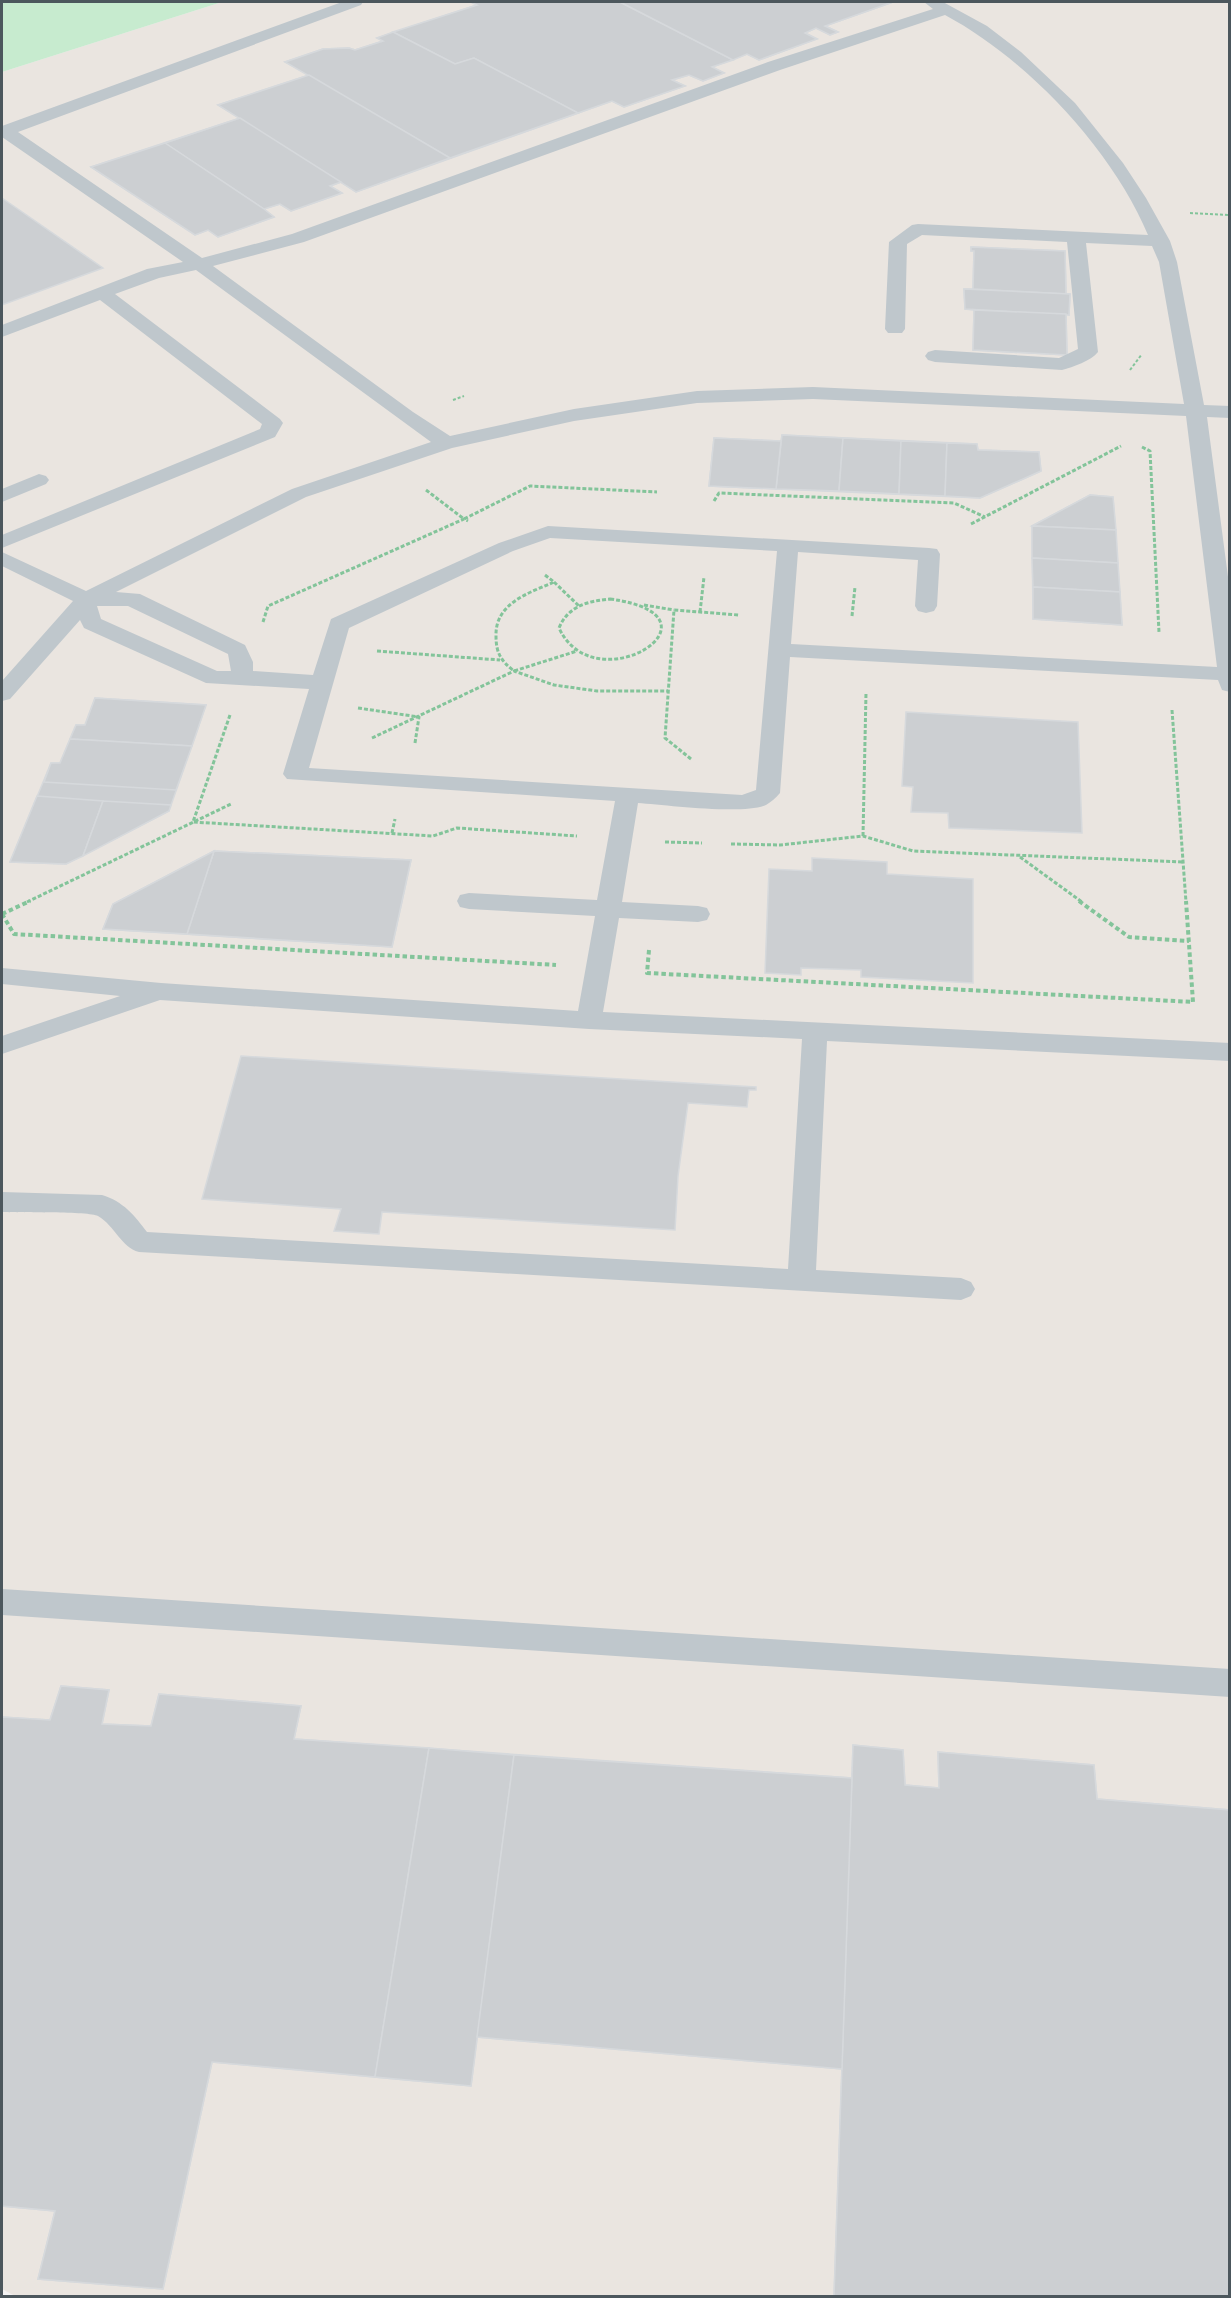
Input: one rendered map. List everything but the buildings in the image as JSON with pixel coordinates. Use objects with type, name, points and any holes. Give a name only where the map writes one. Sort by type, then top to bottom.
[{"type":"lane","points":[[3,131],[356,2]]},
{"type":"lane","points":[[2,331],[154,273],[199,264],[298,238],[939,6],[987,33],[1043,78],[1079,117],[1126,182],[1161,241],[1168,262],[1203,458],[1229,677],[781,650]]},
{"type":"lane","points":[[3,131],[199,264],[406,416],[447,443]]},
{"type":"lane","points":[[895,329],[898,242],[918,229],[1161,241]]},
{"type":"lane","points":[[935,356],[1062,364],[1088,352],[1076,237]]},
{"type":"lane","points":[[2,542],[268,433],[273,423],[102,292]]},
{"type":"lane","points":[[2,694],[86,599],[299,493],[447,443],[574,416],[697,397],[813,393],[1230,412]]},
{"type":"lane","points":[[2,496],[39,480]]},
{"type":"lane","points":[[788,545],[768,793],[757,800],[742,802],[295,774],[339,624],[506,547],[548,532],[788,545],[929,554],[926,606]]},
{"type":"lane","points":[[2,558],[86,599],[132,599],[237,651],[242,662],[243,677]]},
{"type":"lane","points":[[86,599],[87,612],[92,623],[214,678],[243,677],[323,683]]},
{"type":"lane","points":[[589,1020],[628,795]]},
{"type":"lane","points":[[469,901],[698,914]]},
{"type":"lane","points":[[2,976],[161,992],[589,1020],[1230,1052]]},
{"type":"lane","points":[[2,1045],[161,992]]},
{"type":"lane","points":[[801,1280],[815,1032]]},
{"type":"lane","points":[[2,1202],[102,1205],[123,1220],[139,1242],[961,1289]]},
{"type":"lane","points":[[2,1602],[1230,1683]]},
{"type":"path","points":[[1187,213],[1230,215]]},
{"type":"path","points":[[1130,370],[1144,352]]},
{"type":"path","points":[[971,524],[1129,442]]},
{"type":"path","points":[[1139,446],[1150,451],[1159,641]]},
{"type":"path","points":[[714,501],[719,493],[954,503],[985,518]]},
{"type":"path","points":[[261,627],[268,606],[464,519]]},
{"type":"path","points":[[537,569],[555,582],[579,606]]},
{"type":"path","points":[[700,612],[705,574]]},
{"type":"path","points":[[852,622],[855,581]]},
{"type":"path","points":[[500,660],[494,635],[497,622],[504,610],[509,603],[555,582]]},
{"type":"path","points":[[640,604],[652,611],[659,619],[662,629],[659,638],[651,647],[624,657],[606,658],[577,651],[567,644],[559,628],[562,619],[579,606],[610,599],[640,604],[674,610],[741,615]]},
{"type":"path","points":[[674,610],[665,738],[698,766]]},
{"type":"path","points":[[367,650],[500,660],[514,670],[554,685],[597,691],[668,691]]},
{"type":"path","points":[[369,740],[514,670],[577,651]]},
{"type":"path","points":[[863,836],[866,693],[877,693]]},
{"type":"path","points":[[647,973],[1193,1002],[1172,711],[1168,701]]},
{"type":"path","points":[[350,707],[419,717]]},
{"type":"path","points":[[193,822],[231,712]]},
{"type":"path","points":[[414,746],[419,717]]},
{"type":"path","points":[[231,804],[2,914],[14,934],[561,965],[571,908]]},
{"type":"path","points":[[392,833],[397,811]]},
{"type":"path","points":[[193,822],[433,836],[457,828],[583,836]]},
{"type":"path","points":[[724,844],[780,845],[863,836],[913,851],[1183,862]]},
{"type":"path","points":[[778,838],[780,845]]},
{"type":"path","points":[[658,842],[713,843]]},
{"type":"path","points":[[1019,856],[1129,937],[1188,941]]},
{"type":"shaded area","points":[[222,2],[1229,2],[1229,2296],[15,2296],[2,2289],[2,72]]},
{"type":"green space","points":[[2,2],[222,2],[2,72]]}]
